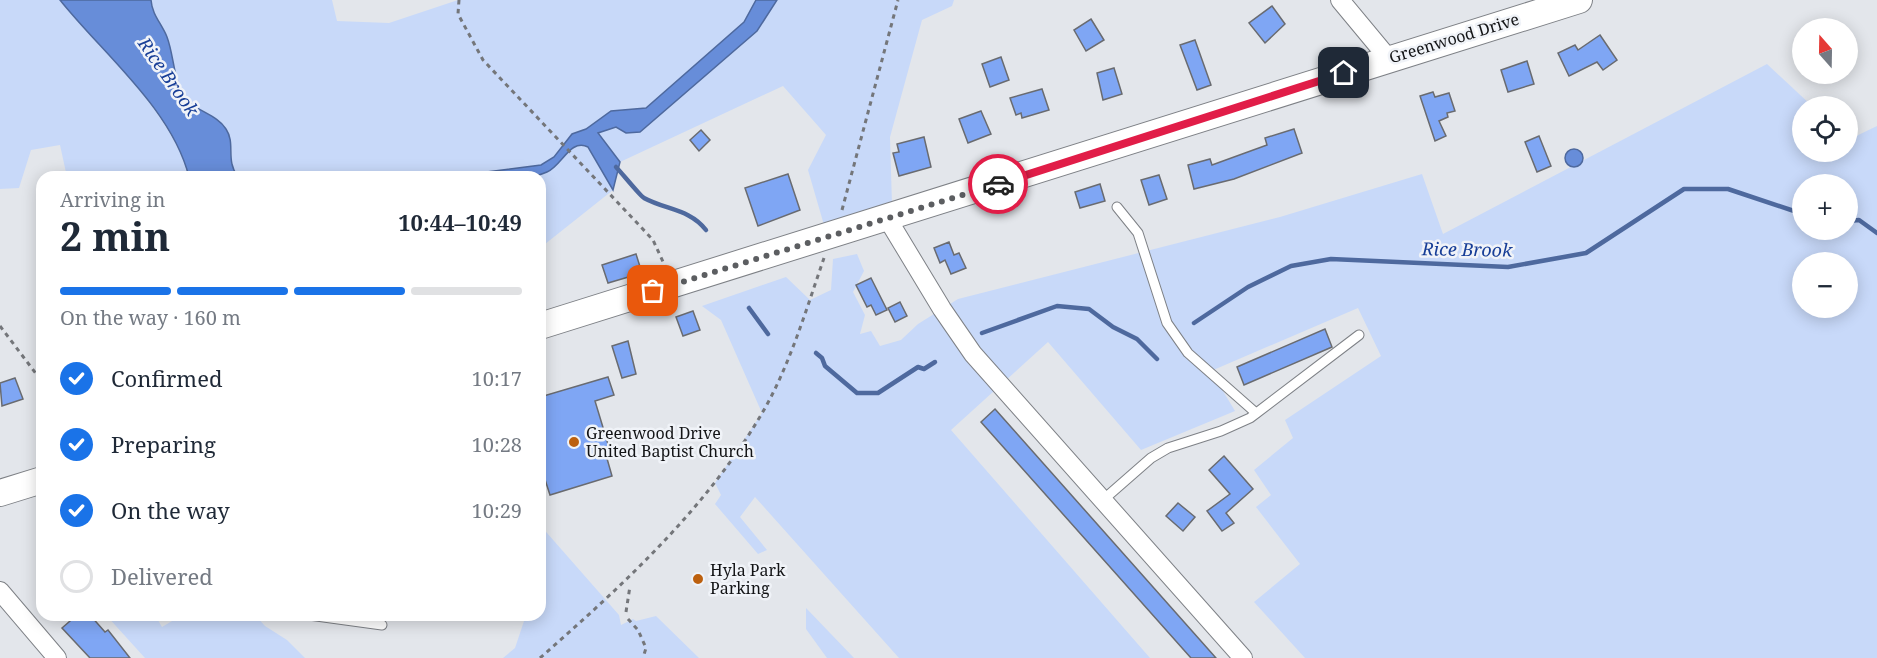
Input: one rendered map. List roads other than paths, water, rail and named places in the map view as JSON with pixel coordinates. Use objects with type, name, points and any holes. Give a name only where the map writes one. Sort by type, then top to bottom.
[{"type":"main road","name":"Greenwood Drive","points":[[546,324],[1564,2]]},
{"type":"main road","points":[[0,493],[36,482]]},
{"type":"street","points":[[1340,0],[1389,59]]},
{"type":"street","points":[[887,218],[942,309],[973,354],[1243,658]]},
{"type":"street","points":[[0,591],[57,658]]},
{"type":"lane","points":[[1117,207],[1138,232],[1167,323],[1188,353],[1256,413]]},
{"type":"lane","points":[[1103,501],[1151,458],[1168,448],[1221,431],[1256,413],[1359,335]]},
{"type":"lane","points":[[353,621],[382,625]]},
{"type":"water","points":[[60,0],[151,0],[155,15],[170,45],[180,88],[189,102],[226,129],[230,140],[234,171],[187,171],[168,128],[152,105]]},
{"type":"water","points":[[756,0],[777,0],[757,31],[640,132],[626,133],[616,127],[598,133],[620,162],[613,190],[588,147],[582,145],[571,149],[546,172],[494,171],[541,165],[554,157],[572,134],[586,129],[611,111],[646,108],[744,22]]},
{"type":"water","points":[[1574,149],[1580,152],[1583,158],[1580,164],[1574,167],[1568,164],[1565,158],[1568,152]]},
{"type":"waterway","name":"Rice Brook","points":[[616,167],[644,198],[693,218],[706,230]]},
{"type":"waterway","name":"Rice Brook","points":[[1194,323],[1248,287],[1291,266],[1331,259],[1508,267],[1586,253],[1684,189],[1728,189],[1792,210]]},
{"type":"waterway","name":"Rice Brook","points":[[1858,220],[1877,233]]},
{"type":"waterway","name":"Rice Brook","points":[[982,333],[1057,306],[1089,309],[1113,327],[1137,339],[1157,359]]},
{"type":"waterway","name":"Rice Brook","points":[[749,308],[768,334]]},
{"type":"waterway","name":"Rice Brook","points":[[816,353],[822,358],[825,366],[857,393],[878,393],[918,367],[924,369],[935,362]]},
{"type":"place","name":"Greenwood Drive United Baptist Church","points":[[574,442]]},
{"type":"place","name":"Hyla Park Parking","points":[[698,579]]}]
